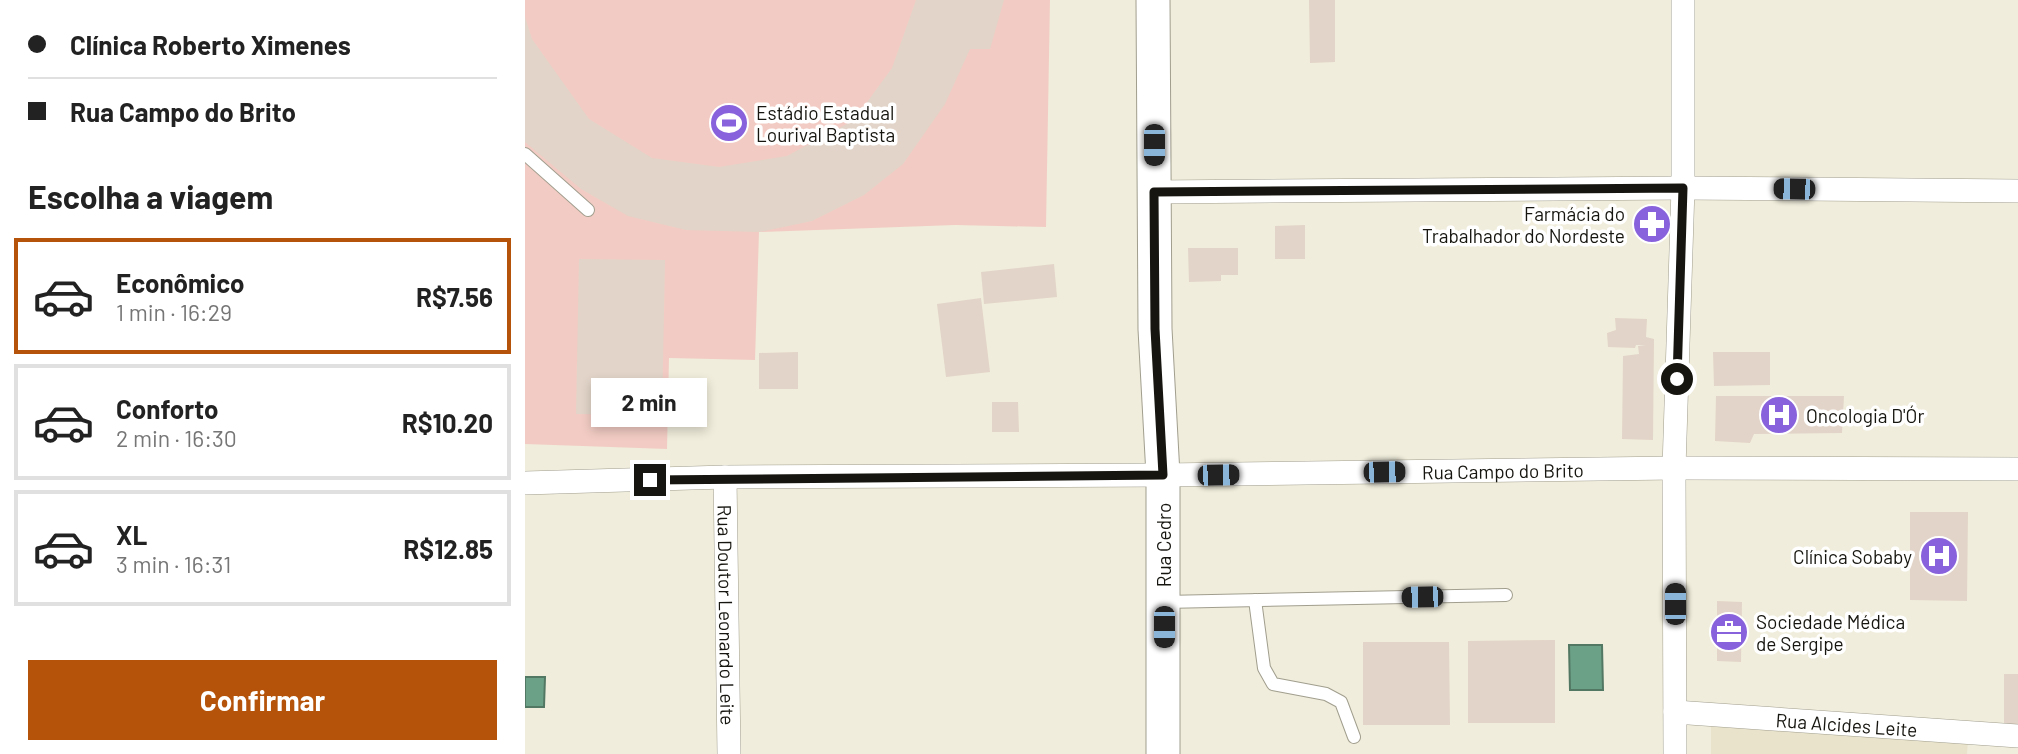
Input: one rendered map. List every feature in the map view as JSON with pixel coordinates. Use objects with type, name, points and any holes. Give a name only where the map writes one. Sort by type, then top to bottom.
[{"type":"street","name":"Rua Cedro","points":[[1153,0],[1155,329],[1163,475],[1163,754]]},
{"type":"street","points":[[1675,754],[1674,468],[1683,188],[1683,0]]},
{"type":"street","points":[[1154,192],[1683,188],[2018,191]]},
{"type":"street","name":"Rua Campo do Brito","points":[[525,483],[725,477],[1163,475],[1674,468],[2018,469]]},
{"type":"street","name":"Rua Doutor Leonardo Leite","points":[[725,477],[729,754]]},
{"type":"street","name":"Rua Alcides Leite","points":[[1675,712],[2018,736]]},
{"type":"lane","points":[[525,154],[588,210]]},
{"type":"lane","points":[[1164,602],[1506,596]]},
{"type":"lane","points":[[1255,600],[1264,668],[1273,684],[1326,694],[1341,702],[1354,737]]},
{"type":"shaded area","points":[[525,0],[1050,0],[1046,227],[955,225],[759,232],[755,360],[669,358],[667,449],[525,444]]},
{"type":"shaded area","points":[[1569,645],[1602,645],[1603,690],[1570,690]]},
{"type":"shaded area","points":[[525,677],[545,677],[544,707],[525,707]]},
{"type":"shaded area","points":[[1711,725],[1968,740],[1967,754],[1711,754]]},
{"type":"building","points":[[916,0],[1004,0],[990,49],[970,49],[945,104],[903,164],[864,195],[812,221],[759,232],[686,230],[628,216],[581,189],[525,142],[525,17],[532,39],[589,119],[652,158],[719,167],[787,156],[854,120],[892,68]]},
{"type":"building","points":[[1309,0],[1335,0],[1335,62],[1310,63]]},
{"type":"building","name":"Farmácia do Trabalhador do Nordeste","points":[[1646,211],[1658,211],[1658,237],[1646,236]]},
{"type":"building","points":[[1305,225],[1305,259],[1275,259],[1275,226]]},
{"type":"building","points":[[1188,248],[1238,248],[1238,275],[1221,275],[1221,281],[1189,282]]},
{"type":"building","points":[[579,259],[665,260],[662,415],[576,414]]},
{"type":"building","points":[[1054,264],[1057,297],[984,304],[981,272]]},
{"type":"building","points":[[981,298],[990,372],[946,377],[937,304]]},
{"type":"building","points":[[1615,318],[1647,319],[1646,337],[1654,339],[1653,440],[1622,439],[1623,356],[1639,354],[1638,346],[1646,345],[1636,345],[1635,348],[1608,347],[1607,333],[1616,330]]},
{"type":"building","points":[[798,352],[798,389],[759,389],[759,353]]},
{"type":"building","points":[[1713,352],[1770,352],[1770,385],[1714,386]]},
{"type":"building","name":"Oncologia D'Ór","points":[[1716,396],[1844,396],[1842,433],[1754,434],[1750,443],[1715,441]]},
{"type":"building","points":[[992,402],[1018,402],[1019,432],[992,432]]},
{"type":"building","name":"Clínica Sobaby","points":[[1910,512],[1968,512],[1967,601],[1910,600]]},
{"type":"building","name":"Sociedade Médica de Sergipe","points":[[1717,601],[1742,602],[1741,662],[1717,661]]},
{"type":"building","points":[[1555,640],[1555,723],[1468,723],[1468,641]]},
{"type":"building","points":[[1363,642],[1449,642],[1450,725],[1363,725]]},
{"type":"building","points":[[2004,674],[2018,674],[2018,730],[2004,730]]},
{"type":"place","name":"Estádio Estadual Lourival Baptista","points":[[729,123]]},
{"type":"place","name":"Farmácia do Trabalhador do Nordeste","points":[[1652,224]]},
{"type":"place","name":"Oncologia D'Ór","points":[[1779,415]]},
{"type":"place","name":"Clínica Sobaby","points":[[1939,556]]},
{"type":"place","name":"Sociedade Médica de Sergipe","points":[[1729,632]]},
{"type":"route","points":[[650,480],[725,477],[1163,475],[1155,329],[1154,192],[1683,188],[1677,379]]}]
